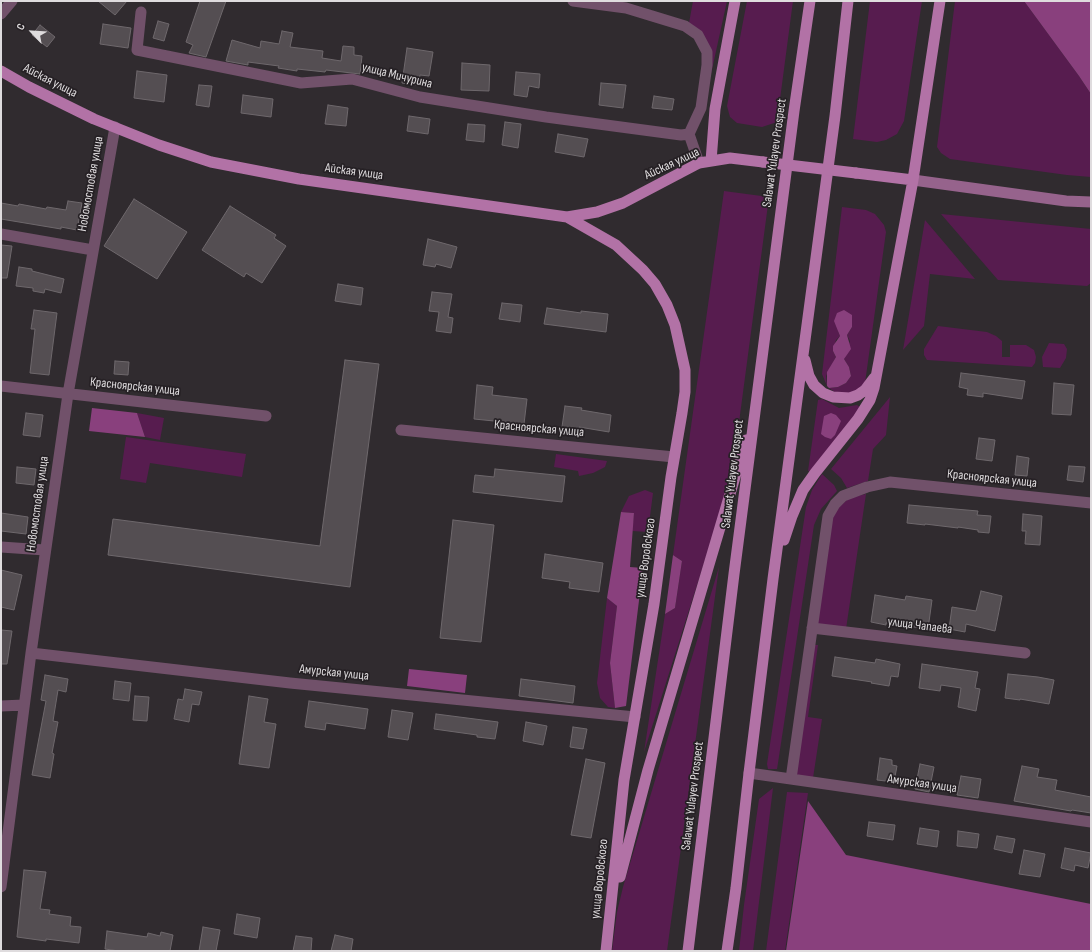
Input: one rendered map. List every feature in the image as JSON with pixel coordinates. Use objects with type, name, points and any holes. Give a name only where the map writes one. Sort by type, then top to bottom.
[{"type":"main road","points":[[711,161],[715,109],[735,1]]},
{"type":"main road","name":"Salawat Yulayev Prospect","points":[[688,951],[758,386],[810,1]]},
{"type":"main road","points":[[727,951],[775,566],[835,116],[848,1]]},
{"type":"main road","points":[[775,566],[792,516],[803,490],[864,410],[874,388],[913,180],[940,1]]},
{"type":"main road","name":"Айская улица","points":[[1,71],[34,90],[115,127],[159,145],[211,162],[270,174],[567,217],[597,212],[623,203],[699,163],[730,158],[913,180]]},
{"type":"main road","points":[[913,180],[1066,201],[1091,202]]},
{"type":"main road","name":"улица Воровского","points":[[567,217],[616,244],[632,258],[655,284],[667,305],[675,325],[685,370],[684,392],[654,604],[624,780],[606,951]]},
{"type":"main road","points":[[804,352],[809,376],[814,385],[823,393],[833,397],[850,398],[858,395],[871,383],[878,371]]},
{"type":"main road","points":[[612,904],[648,770],[735,479],[758,386]]},
{"type":"street","points":[[1,14],[12,1]]},
{"type":"street","points":[[573,1],[626,8],[685,26],[698,35],[707,52],[707,65],[701,108],[689,134],[699,163]]},
{"type":"street","name":"улица Мичурина","points":[[141,12],[137,50],[301,83],[352,79],[428,99],[546,117],[673,134],[689,134]]},
{"type":"street","name":"Новомостовая улица","points":[[1,887],[31,653],[68,394],[115,127]]},
{"type":"street","points":[[1,234],[93,250]]},
{"type":"street","name":"Красноярская улица","points":[[1,386],[266,416]]},
{"type":"street","name":"Красноярская улица","points":[[401,430],[674,456]]},
{"type":"street","name":"Красноярская улица","points":[[791,779],[828,516],[835,504],[843,496],[867,487],[890,482],[1091,503]]},
{"type":"street","points":[[1,547],[45,550]]},
{"type":"street","name":"улица Чапаева","points":[[812,628],[1025,653]]},
{"type":"street","name":"Амурская улица","points":[[31,653],[290,683],[635,717]]},
{"type":"street","points":[[1,706],[24,705]]},
{"type":"street","name":"Амурская улица","points":[[749,773],[1091,822]]},
{"type":"shaded area","points":[[693,1],[727,1],[711,74],[689,23]]},
{"type":"shaded area","points":[[747,1],[793,1],[777,122],[762,127],[737,123],[730,117],[727,106]]},
{"type":"shaded area","points":[[870,1],[922,1],[904,121],[897,134],[886,140],[877,142],[853,139]]},
{"type":"shaded area","points":[[955,1],[1024,1],[1091,94],[1091,177],[950,159],[941,153],[937,147]]},
{"type":"shaded area","points":[[1024,1],[1091,1],[1091,94],[1079,76]]},
{"type":"shaded area","points":[[724,191],[769,197],[732,475],[644,752],[665,614],[675,608],[682,561],[673,555]]},
{"type":"shaded area","points":[[842,207],[866,210],[875,214],[884,225],[886,232],[865,383],[851,394],[836,393],[829,388],[838,387],[846,383],[851,376],[849,367],[844,359],[850,341],[847,335],[852,327],[838,331],[840,336],[836,340],[833,351],[836,357],[826,376],[827,386],[822,374]]},
{"type":"shaded area","points":[[941,214],[1091,229],[1091,283],[1087,286],[998,280]]},
{"type":"shaded area","points":[[925,220],[975,279],[930,274],[924,326],[903,350]]},
{"type":"shaded area","points":[[844,310],[852,315],[852,327],[847,335],[851,349],[844,359],[849,367],[851,376],[846,383],[838,387],[829,388],[827,386],[827,372],[836,357],[833,351],[833,346],[840,336],[834,321],[837,313]]},
{"type":"shaded area","points":[[938,326],[987,332],[996,336],[1002,341],[1002,357],[1010,357],[1010,345],[1026,345],[1034,350],[1036,357],[1035,363],[1032,367],[927,360],[924,355],[924,349]]},
{"type":"shaded area","points":[[1049,343],[1064,344],[1067,349],[1066,358],[1060,368],[1043,367],[1042,357]]},
{"type":"shaded area","points":[[890,397],[886,435],[873,449],[868,481],[847,488],[841,478],[831,469]]},
{"type":"shaded area","points":[[822,399],[839,408],[857,405],[860,407],[859,411],[811,472],[808,471],[818,400]]},
{"type":"shaded area","points":[[92,408],[137,413],[145,437],[89,431]]},
{"type":"shaded area","points":[[137,413],[164,418],[160,440],[145,437]]},
{"type":"shaded area","points":[[831,413],[836,415],[841,421],[835,435],[831,439],[821,434],[824,416]]},
{"type":"shaded area","points":[[126,437],[246,454],[242,477],[150,463],[146,483],[120,479]]},
{"type":"shaded area","points":[[556,454],[607,461],[605,467],[593,473],[579,476],[578,471],[554,467]]},
{"type":"shaded area","points":[[822,474],[834,485],[837,491],[821,509],[814,525],[777,769],[768,769],[767,764],[806,507],[812,490]]},
{"type":"shaded area","points":[[645,490],[653,493],[648,532],[632,531],[634,513],[621,512],[629,496]]},
{"type":"shaded area","points":[[866,494],[846,629],[817,625],[832,517],[836,510],[849,498]]},
{"type":"shaded area","points":[[621,512],[634,513],[630,567],[643,568],[626,706],[615,708],[610,663],[617,606],[607,598]]},
{"type":"shaded area","points":[[673,555],[682,561],[675,608],[665,614]]},
{"type":"shaded area","points":[[719,567],[667,951],[612,951],[617,912],[623,887]]},
{"type":"shaded area","points":[[607,598],[617,606],[610,663],[615,708],[608,707],[600,698],[597,683]]},
{"type":"shaded area","points":[[813,645],[818,645],[808,717],[822,719],[813,778],[793,775]]},
{"type":"shaded area","points":[[409,669],[467,675],[465,693],[407,686]]},
{"type":"shaded area","points":[[773,788],[753,951],[739,951],[759,799]]},
{"type":"shaded area","points":[[787,792],[808,793],[785,951],[766,951]]},
{"type":"shaded area","points":[[808,801],[846,855],[1091,904],[1091,951],[786,951]]},
{"type":"building","points":[[98,1],[127,1],[115,15]]},
{"type":"building","points":[[200,1],[226,1],[206,57],[189,53],[193,45],[186,42]]},
{"type":"building","points":[[158,21],[169,24],[164,41],[153,38]]},
{"type":"building","points":[[103,24],[131,28],[128,48],[100,44]]},
{"type":"building","points":[[40,25],[55,37],[47,47],[32,35]]},
{"type":"building","points":[[282,31],[293,33],[290,47],[323,51],[322,58],[341,61],[343,46],[354,47],[354,55],[362,56],[360,74],[326,70],[325,72],[297,69],[297,71],[278,68],[279,66],[248,62],[248,65],[226,61],[232,40],[260,48],[261,41],[279,44]]},
{"type":"building","points":[[407,48],[433,52],[429,76],[420,75],[418,85],[402,83]]},
{"type":"building","points":[[462,63],[490,65],[489,91],[461,90]]},
{"type":"building","points":[[137,71],[167,75],[164,102],[134,98]]},
{"type":"building","points":[[516,72],[540,74],[539,88],[529,86],[527,97],[514,95]]},
{"type":"building","points":[[601,83],[626,85],[623,108],[599,105]]},
{"type":"building","points":[[199,85],[212,86],[209,107],[196,105]]},
{"type":"building","points":[[243,95],[273,99],[271,117],[241,113]]},
{"type":"building","points":[[654,96],[674,99],[672,110],[652,108]]},
{"type":"building","points":[[328,105],[348,108],[346,126],[325,124]]},
{"type":"building","points":[[409,116],[430,119],[428,134],[407,131]]},
{"type":"building","points":[[505,122],[521,124],[518,148],[502,145]]},
{"type":"building","points":[[468,124],[485,125],[484,142],[466,140]]},
{"type":"building","points":[[558,134],[588,139],[584,157],[555,152]]},
{"type":"building","points":[[134,199],[187,232],[157,279],[104,246]]},
{"type":"building","points":[[68,201],[82,203],[77,230],[61,227],[61,229],[1,219],[1,203],[66,210]]},
{"type":"building","points":[[230,206],[276,235],[274,238],[286,246],[262,283],[246,273],[244,277],[202,250]]},
{"type":"building","points":[[428,239],[457,247],[451,268],[436,264],[435,267],[423,265]]},
{"type":"building","points":[[1,245],[12,246],[7,278],[1,278]]},
{"type":"building","points":[[19,267],[32,269],[32,271],[64,279],[61,293],[45,289],[44,293],[33,291],[33,288],[16,286]]},
{"type":"building","points":[[338,284],[363,288],[361,305],[335,301]]},
{"type":"building","points":[[432,292],[452,294],[448,317],[453,318],[451,333],[436,331],[439,312],[429,311]]},
{"type":"building","points":[[502,303],[522,305],[520,322],[499,319]]},
{"type":"building","points":[[547,308],[581,313],[581,311],[608,314],[606,332],[544,324]]},
{"type":"building","points":[[34,310],[57,313],[49,375],[30,373],[35,329],[31,329]]},
{"type":"building","points":[[345,360],[379,364],[350,587],[108,555],[113,519],[320,546]]},
{"type":"building","points":[[115,361],[129,362],[128,375],[114,374]]},
{"type":"building","points":[[961,373],[1025,381],[1022,399],[983,393],[983,397],[967,395],[968,389],[959,387]]},
{"type":"building","points":[[1054,383],[1074,385],[1071,415],[1052,414]]},
{"type":"building","points":[[477,385],[493,387],[492,395],[527,399],[524,424],[474,419]]},
{"type":"building","points":[[565,406],[582,408],[581,410],[611,415],[609,432],[579,427],[579,429],[562,427]]},
{"type":"building","points":[[26,413],[43,415],[40,437],[23,435]]},
{"type":"building","points":[[979,438],[995,440],[992,461],[976,459]]},
{"type":"building","points":[[1017,456],[1029,458],[1027,476],[1015,475]]},
{"type":"building","points":[[1069,466],[1085,467],[1083,482],[1067,480]]},
{"type":"building","points":[[17,467],[36,469],[34,485],[16,483]]},
{"type":"building","points":[[495,469],[565,476],[562,502],[473,492],[475,475],[494,477]]},
{"type":"building","points":[[909,505],[978,511],[977,515],[991,516],[989,533],[958,527],[907,523]]},
{"type":"building","points":[[1,513],[28,517],[26,534],[1,531]]},
{"type":"building","points":[[1023,514],[1042,516],[1040,545],[1025,544],[1026,531],[1022,531]]},
{"type":"building","points":[[453,520],[494,525],[481,642],[440,638]]},
{"type":"building","points":[[545,554],[603,563],[599,592],[569,588],[570,582],[542,578]]},
{"type":"building","points":[[1,570],[22,575],[14,610],[1,607]]},
{"type":"building","points":[[981,591],[1002,596],[995,631],[966,624],[965,632],[949,629],[952,607],[976,611]]},
{"type":"building","points":[[875,595],[905,600],[906,596],[932,600],[928,629],[871,622]]},
{"type":"building","points":[[1,630],[12,631],[7,664],[1,664]]},
{"type":"building","points":[[835,657],[875,663],[876,659],[900,664],[898,677],[891,676],[889,686],[832,676]]},
{"type":"building","points":[[922,664],[978,672],[975,688],[980,689],[976,711],[958,707],[961,688],[941,685],[940,691],[919,688]]},
{"type":"building","points":[[1008,674],[1054,680],[1049,704],[1005,698]]},
{"type":"building","points":[[45,675],[68,679],[66,692],[58,690],[53,721],[58,722],[52,753],[54,754],[50,778],[32,775],[46,701],[41,700]]},
{"type":"building","points":[[521,679],[575,686],[573,703],[519,696]]},
{"type":"building","points":[[115,681],[131,683],[129,701],[113,699]]},
{"type":"building","points":[[185,689],[202,692],[199,705],[192,704],[189,722],[174,719],[178,699],[183,700]]},
{"type":"building","points":[[135,696],[149,697],[147,721],[133,720]]},
{"type":"building","points":[[249,696],[268,699],[264,722],[276,724],[269,768],[239,764]]},
{"type":"building","points":[[309,701],[368,709],[365,729],[326,723],[325,730],[305,727]]},
{"type":"building","points":[[392,710],[413,713],[408,740],[388,737]]},
{"type":"building","points":[[436,714],[498,722],[495,739],[434,729]]},
{"type":"building","points":[[526,722],[547,726],[543,745],[523,741]]},
{"type":"building","points":[[573,727],[587,729],[583,749],[570,747]]},
{"type":"building","points":[[880,758],[892,760],[892,765],[897,766],[894,782],[877,780]]},
{"type":"building","points":[[586,759],[605,763],[591,838],[571,835]]},
{"type":"building","points":[[920,764],[934,767],[929,792],[915,789]]},
{"type":"building","points":[[1022,766],[1039,769],[1037,777],[1057,780],[1055,790],[1091,797],[1091,813],[1014,801]]},
{"type":"building","points":[[961,776],[981,779],[978,798],[957,795]]},
{"type":"building","points":[[869,822],[895,825],[893,840],[867,836]]},
{"type":"building","points":[[920,828],[939,831],[937,847],[917,844]]},
{"type":"building","points":[[958,831],[979,834],[977,848],[957,846]]},
{"type":"building","points":[[997,836],[1015,839],[1012,853],[994,849]]},
{"type":"building","points":[[1065,848],[1091,853],[1088,868],[1075,865],[1074,871],[1061,868]]},
{"type":"building","points":[[1024,850],[1045,854],[1040,877],[1019,874]]},
{"type":"building","points":[[24,870],[46,872],[40,909],[50,910],[49,914],[71,917],[70,926],[81,927],[79,943],[17,937]]},
{"type":"building","points":[[237,914],[260,918],[257,938],[234,934]]},
{"type":"building","points":[[203,927],[220,930],[216,951],[199,951]]},
{"type":"building","points":[[107,931],[147,937],[148,933],[160,936],[161,932],[173,935],[170,951],[119,951],[105,949]]},
{"type":"building","points":[[335,935],[353,939],[351,951],[331,951]]},
{"type":"building","points":[[296,936],[312,938],[311,951],[293,951]]}]
